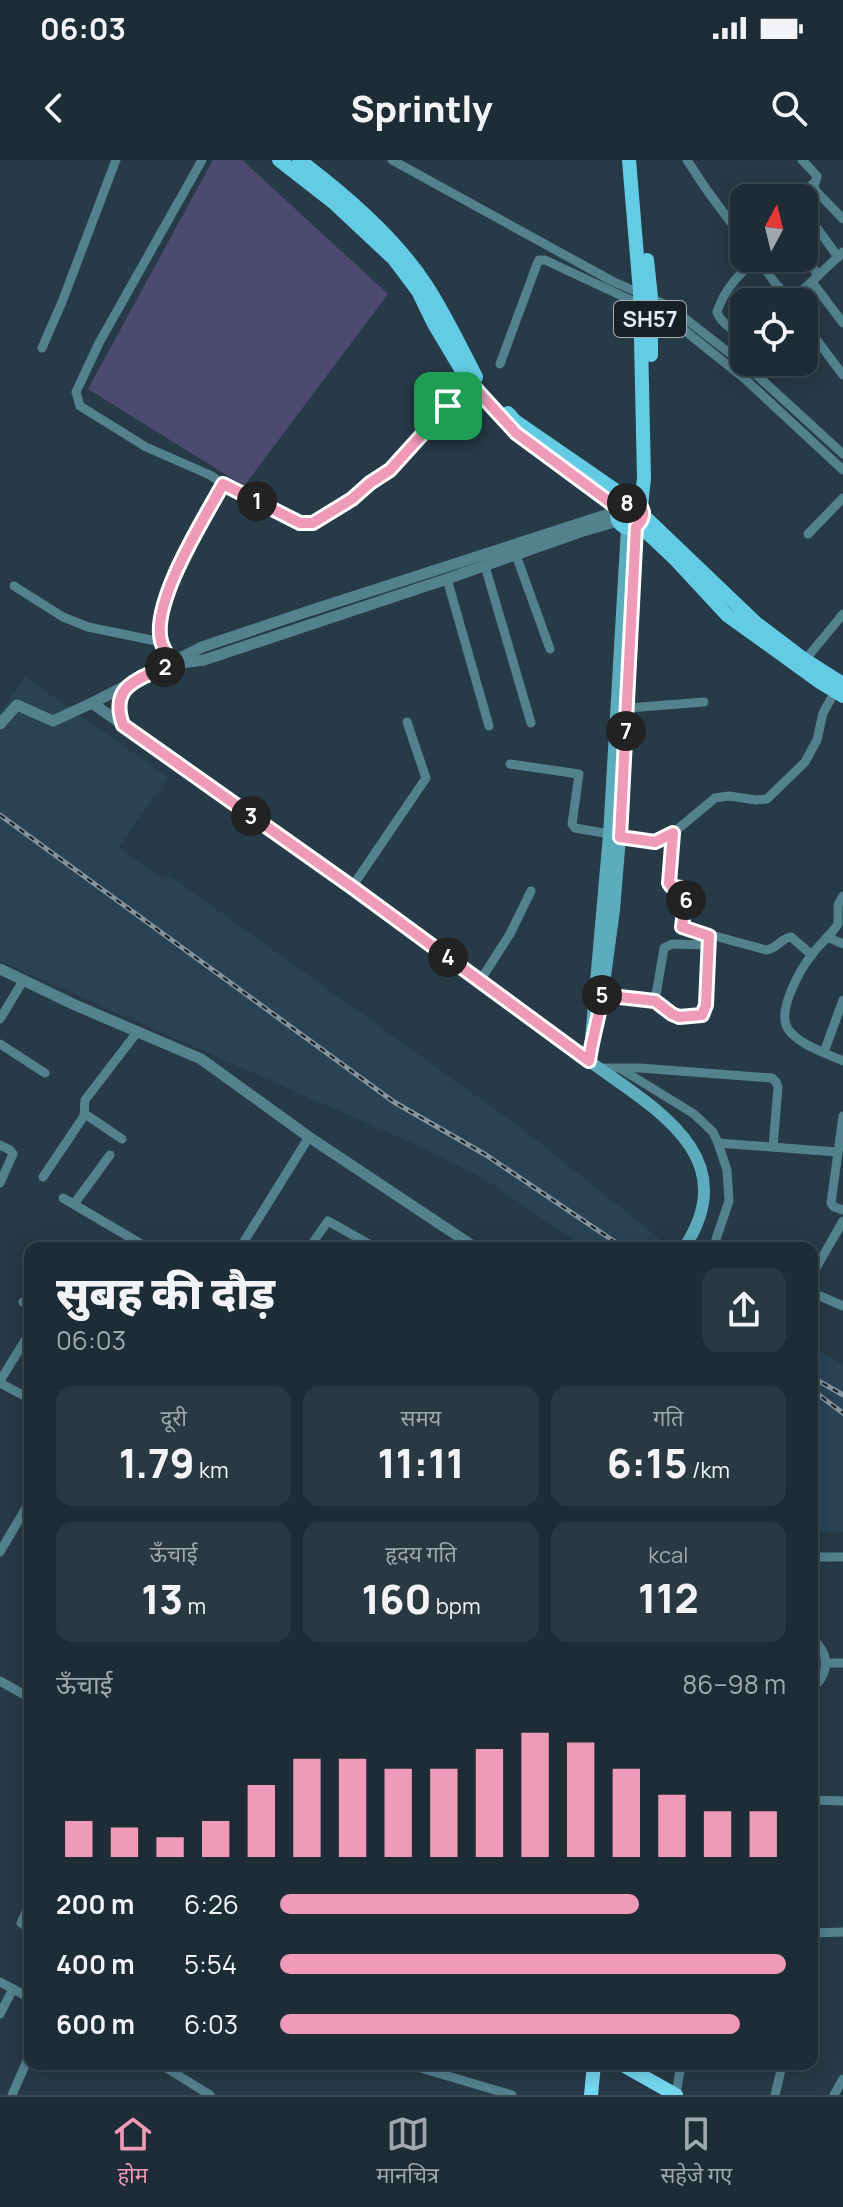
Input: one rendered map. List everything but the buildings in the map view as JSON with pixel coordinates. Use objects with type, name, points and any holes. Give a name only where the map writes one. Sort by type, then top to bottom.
[{"type":"highway","points":[[583,2095],[585,2070]]},
{"type":"highway","points":[[591,2095],[593,2070]]},
{"type":"highway","points":[[632,2070],[676,2095]]},
{"type":"main road","points":[[279,160],[337,198]]},
{"type":"main road","points":[[299,160],[337,198],[398,248],[426,285],[440,322],[472,382],[756,623],[841,687]]},
{"type":"main road","name":"SH57","points":[[629,160],[645,300]]},
{"type":"main road","name":"SH57","points":[[630,516],[644,478],[645,300],[638,160]]},
{"type":"main road","points":[[630,516],[727,615],[841,687]]},
{"type":"main road","points":[[630,516],[628,708],[592,1033],[604,1068],[676,1127],[698,1161],[703,1181],[703,1210],[688,1242]]},
{"type":"main road","points":[[592,1033],[599,1012],[614,910],[630,516]]},
{"type":"street","points":[[42,348],[116,160]]},
{"type":"street","points":[[202,160],[99,343],[76,392],[80,406],[146,447],[210,475],[300,523],[313,523],[390,470],[472,382]]},
{"type":"street","points":[[392,160],[645,300]]},
{"type":"street","points":[[687,160],[730,221]]},
{"type":"street","points":[[802,160],[817,176],[816,191],[843,219]]},
{"type":"street","points":[[813,184],[817,180]]},
{"type":"street","points":[[805,288],[840,254],[818,227]]},
{"type":"street","points":[[500,364],[539,260],[545,260],[645,300],[669,306],[725,348],[821,441],[843,470]]},
{"type":"street","points":[[730,328],[717,312],[728,287],[742,272]]},
{"type":"street","points":[[768,272],[779,287]]},
{"type":"street","points":[[812,272],[843,323]]},
{"type":"street","points":[[818,342],[843,375]]},
{"type":"street","points":[[821,441],[843,454]]},
{"type":"street","points":[[172,664],[161,642],[160,620],[170,588],[223,484]]},
{"type":"street","points":[[808,534],[843,498]]},
{"type":"street","points":[[172,664],[204,660],[630,516]]},
{"type":"street","points":[[0,724],[17,705],[53,721],[202,647],[274,622],[630,516]]},
{"type":"street","points":[[516,555],[550,649]]},
{"type":"street","points":[[485,566],[531,723]]},
{"type":"street","points":[[447,579],[489,726]]},
{"type":"street","points":[[14,586],[63,617],[88,627],[161,642]]},
{"type":"street","points":[[805,660],[843,614]]},
{"type":"street","points":[[123,725],[119,705],[120,694],[126,686]]},
{"type":"street","points":[[510,764],[578,774],[573,826],[655,842],[673,833],[715,798],[729,796],[762,800],[771,796],[810,755],[823,713],[841,687]]},
{"type":"street","points":[[628,708],[704,702]]},
{"type":"street","points":[[92,703],[604,1068],[694,1114],[713,1132],[727,1170],[729,1201],[715,1242]]},
{"type":"street","points":[[352,887],[426,778],[407,722]]},
{"type":"street","points":[[673,833],[669,883],[687,889],[682,927],[709,940],[766,950],[772,950],[791,937],[812,955]]},
{"type":"street","points":[[480,981],[510,934],[531,891]]},
{"type":"street","points":[[843,896],[838,905],[838,924],[812,955],[796,981],[785,1018],[790,1032],[843,1061]]},
{"type":"street","points":[[827,937],[843,944]]},
{"type":"street","points":[[602,995],[655,1001],[679,1017],[702,1015],[706,1005],[709,940]]},
{"type":"street","points":[[655,1001],[664,948],[672,944],[709,940]]},
{"type":"street","points":[[0,969],[201,1059],[309,1137],[467,1242]]},
{"type":"street","points":[[0,1019],[23,981]]},
{"type":"street","points":[[824,1052],[843,1000]]},
{"type":"street","points":[[43,1177],[85,1114],[85,1100],[138,1031]]},
{"type":"street","points":[[0,1044],[45,1073]]},
{"type":"street","points":[[604,1068],[772,1078],[778,1087],[773,1147]]},
{"type":"street","points":[[85,1114],[122,1139]]},
{"type":"street","points":[[843,1116],[831,1203],[843,1210]]},
{"type":"street","points":[[244,1242],[309,1137]]},
{"type":"street","points":[[718,1143],[837,1152]]},
{"type":"street","points":[[0,1145],[13,1154],[0,1183]]},
{"type":"street","points":[[74,1204],[110,1155]]},
{"type":"street","points":[[63,1198],[138,1242]]},
{"type":"street","points":[[313,1242],[328,1221],[365,1242]]},
{"type":"street","points":[[818,1265],[843,1221]]},
{"type":"street","points":[[818,1296],[843,1306]]},
{"type":"street","points":[[24,1342],[0,1382],[24,1396]]},
{"type":"street","points":[[0,1552],[24,1511]]},
{"type":"street","points":[[818,1557],[843,1557]]},
{"type":"street","points":[[818,1644],[826,1663],[818,1683]]},
{"type":"street","points":[[826,1663],[843,1663]]},
{"type":"street","points":[[0,1681],[24,1695]]},
{"type":"street","points":[[818,1800],[843,1801]]},
{"type":"street","points":[[818,1933],[843,1932]]},
{"type":"street","points":[[0,1982],[24,1995]]},
{"type":"street","points":[[0,2013],[13,1989]]},
{"type":"street","points":[[12,2095],[24,2068]]},
{"type":"street","points":[[179,2070],[210,2095]]},
{"type":"street","points":[[427,2070],[512,2095]]},
{"type":"street","points":[[676,2095],[680,2070]]},
{"type":"street","points":[[775,2095],[781,2070]]},
{"type":"street","points":[[834,2095],[843,2079]]},
{"type":"shaded area","points":[[213,160],[242,160],[388,294],[244,486],[88,389]]},
{"type":"shaded area","points":[[25,677],[168,777],[119,847],[166,881],[170,876],[518,1126],[663,1242],[577,1242],[483,1178],[403,1139],[0,961],[0,712]]},
{"type":"shaded area","points":[[818,1351],[843,1364],[843,1532],[818,1531]]},
{"type":"railway","points":[[0,815],[394,1102],[486,1155],[615,1242]]},
{"type":"railway","points":[[818,1380],[843,1395]]},
{"type":"railway","points":[[818,1394],[843,1413]]},
{"type":"route","points":[[473,386],[516,433],[567,471],[619,509],[629,502],[637,504],[642,511],[643,519],[636,527],[620,837],[655,842],[673,833],[669,883],[687,889],[682,927],[709,936],[706,1005],[702,1015],[679,1017],[655,1001],[602,995],[592,1033],[589,1061],[352,887],[123,725],[119,714],[120,694],[126,686],[172,664],[161,642],[160,620],[170,588],[223,484],[300,523],[313,523],[390,470],[448,406],[473,386]]}]
